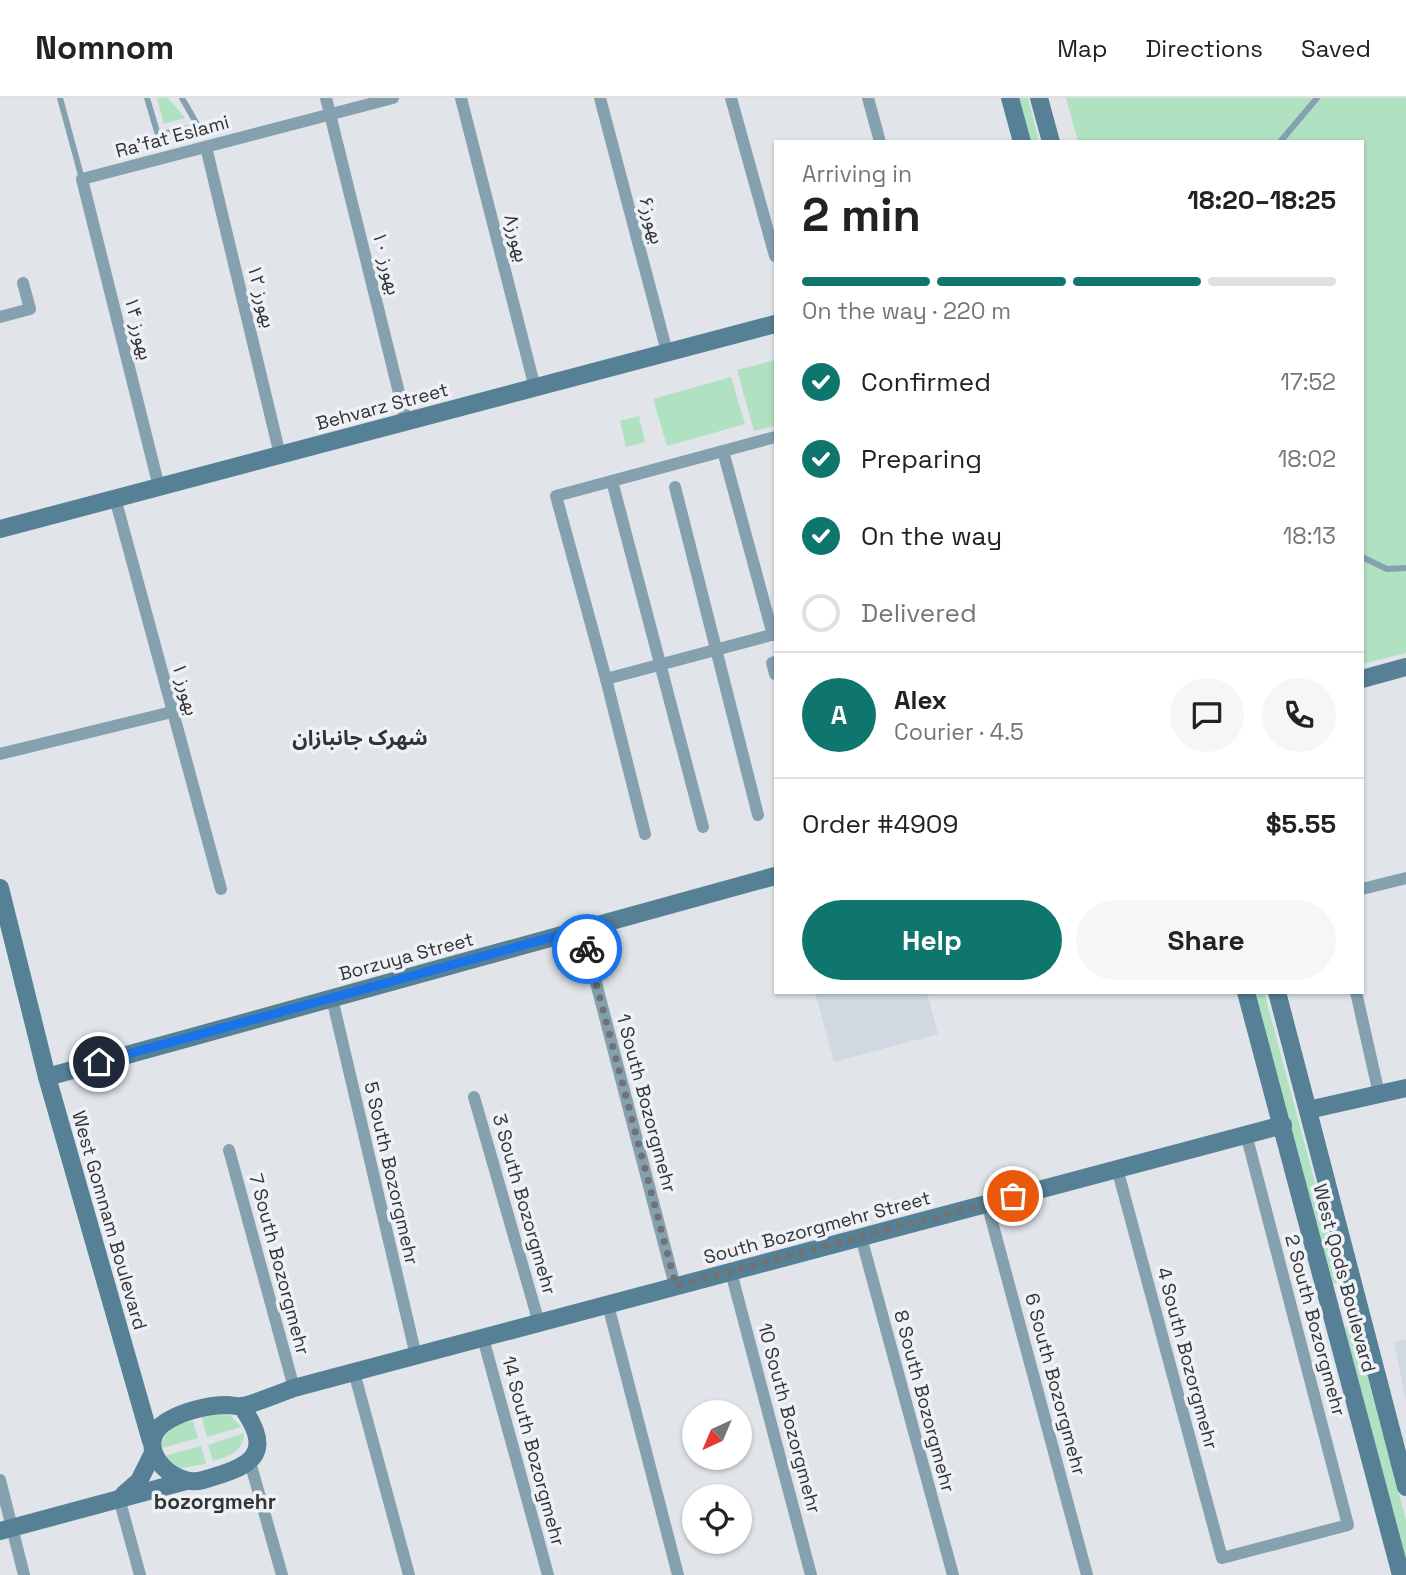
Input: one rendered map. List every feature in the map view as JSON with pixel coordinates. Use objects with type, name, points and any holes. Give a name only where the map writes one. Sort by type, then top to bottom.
[{"type":"main road","points":[[1010,98],[1021,140]]},
{"type":"main road","points":[[1039,98],[1050,140]]},
{"type":"main road","name":"Behvarz Street","points":[[0,529],[774,324]]},
{"type":"main road","points":[[1364,678],[1406,668]]},
{"type":"main road","name":"Borzuya Street","points":[[47,1077],[774,876]]},
{"type":"main road","name":"West Gomnam Boulevard","points":[[0,888],[47,1077],[152,1447]]},
{"type":"main road","name":"West Qods Boulevard","points":[[1247,994],[1401,1575]]},
{"type":"main road","name":"West Qods Boulevard","points":[[1278,994],[1406,1487]]},
{"type":"main road","points":[[1308,1110],[1406,1088]]},
{"type":"main road","name":"South Bozorgmehr Street","points":[[240,1406],[294,1388],[1283,1125]]},
{"type":"main road","points":[[1331,1309],[1358,1302]]},
{"type":"main road","points":[[119,1498],[139,1481],[158,1427],[172,1418],[206,1408],[240,1406],[256,1431],[258,1444],[250,1462],[236,1471],[199,1482],[186,1480],[171,1472],[152,1447]]},
{"type":"main road","points":[[7,1530],[186,1480]]},
{"type":"street","name":"بهورز ۱۰","points":[[326,98],[407,421]]},
{"type":"street","name":"Ra'fat Eslami","points":[[82,179],[393,98]]},
{"type":"street","name":"بهورز۸","points":[[461,98],[535,388]]},
{"type":"street","name":"بهورز۶","points":[[600,98],[667,352]]},
{"type":"street","points":[[731,98],[774,252]]},
{"type":"street","points":[[868,98],[879,140]]},
{"type":"street","name":"بهورز ۱۲","points":[[206,147],[280,455]]},
{"type":"street","name":"بهورز ۱۴","points":[[82,179],[159,487]]},
{"type":"street","points":[[0,317],[30,309],[23,283]]},
{"type":"street","points":[[645,834],[556,496],[774,437]]},
{"type":"street","points":[[606,679],[774,634],[723,451]]},
{"type":"street","points":[[612,481],[703,827]]},
{"type":"street","points":[[675,487],[758,814]]},
{"type":"street","name":"بهورز ۱","points":[[115,498],[221,889]]},
{"type":"street","points":[[0,754],[173,712]]},
{"type":"street","points":[[1364,888],[1406,878]]},
{"type":"street","name":"1 South Bozorgmehr","points":[[582,929],[676,1286]]},
{"type":"street","points":[[1356,994],[1379,1094]]},
{"type":"street","name":"5 South Bozorgmehr","points":[[332,998],[416,1356]]},
{"type":"street","name":"3 South Bozorgmehr","points":[[474,1097],[539,1323]]},
{"type":"street","name":"2 South Bozorgmehr","points":[[1222,1558],[1348,1525],[1246,1134]]},
{"type":"street","name":"7 South Bozorgmehr","points":[[229,1150],[294,1388]]},
{"type":"street","name":"4 South Bozorgmehr","points":[[1117,1168],[1222,1558]]},
{"type":"street","name":"6 South Bozorgmehr","points":[[987,1203],[1087,1575]]},
{"type":"street","name":"8 South Bozorgmehr","points":[[861,1237],[953,1575]]},
{"type":"street","name":"10 South Bozorgmehr","points":[[731,1272],[811,1575]]},
{"type":"street","points":[[608,1304],[678,1575]]},
{"type":"street","name":"14 South Bozorgmehr","points":[[484,1338],[548,1575]]},
{"type":"street","points":[[354,1372],[409,1575]]},
{"type":"street","points":[[250,1462],[282,1575]]},
{"type":"street","points":[[0,1480],[7,1530],[24,1575]]},
{"type":"street","points":[[119,1498],[140,1575]]},
{"type":"lane","points":[[60,98],[82,179]]},
{"type":"lane","points":[[147,98],[158,135],[198,126],[182,98]]},
{"type":"lane","points":[[1282,140],[1317,98]]},
{"type":"lane","points":[[1364,557],[1387,569],[1406,568]]},
{"type":"shaded area","points":[[816,994],[928,994],[938,1034],[834,1062]]},
{"type":"shaded area","points":[[1406,1339],[1406,1401],[1394,1342]]},
{"type":"green space","points":[[157,98],[168,98],[185,118],[164,124]]},
{"type":"green space","points":[[1019,98],[1028,98],[1038,140],[1030,140]]},
{"type":"green space","points":[[1066,98],[1406,98],[1406,653],[1364,664],[1364,140],[1077,140]]},
{"type":"green space","points":[[774,360],[774,426],[754,431],[737,370]]},
{"type":"green space","points":[[731,377],[745,424],[667,446],[653,399]]},
{"type":"green space","points":[[639,416],[645,442],[626,447],[620,421]]},
{"type":"green space","points":[[1255,994],[1265,994],[1341,1280],[1333,1284]]},
{"type":"green space","points":[[1354,1325],[1406,1520],[1406,1563],[1345,1328]]},
{"type":"green space","points":[[223,1413],[230,1415],[241,1427],[207,1437],[202,1418]]},
{"type":"green space","points":[[193,1421],[198,1438],[162,1448],[168,1432],[176,1426]]},
{"type":"green space","points":[[244,1433],[238,1449],[213,1461],[208,1445]]},
{"type":"green space","points":[[201,1446],[206,1464],[176,1469],[164,1456]]},
{"type":"way so far","points":[[587,949],[676,1286],[1013,1196]]},
{"type":"district","name":"شهرک جانبازان","points":[[360,738]]},
{"type":"district","name":"bozorgmehr","points":[[215,1502]]},
{"type":"route","points":[[99,1062],[582,929],[587,949]]}]
